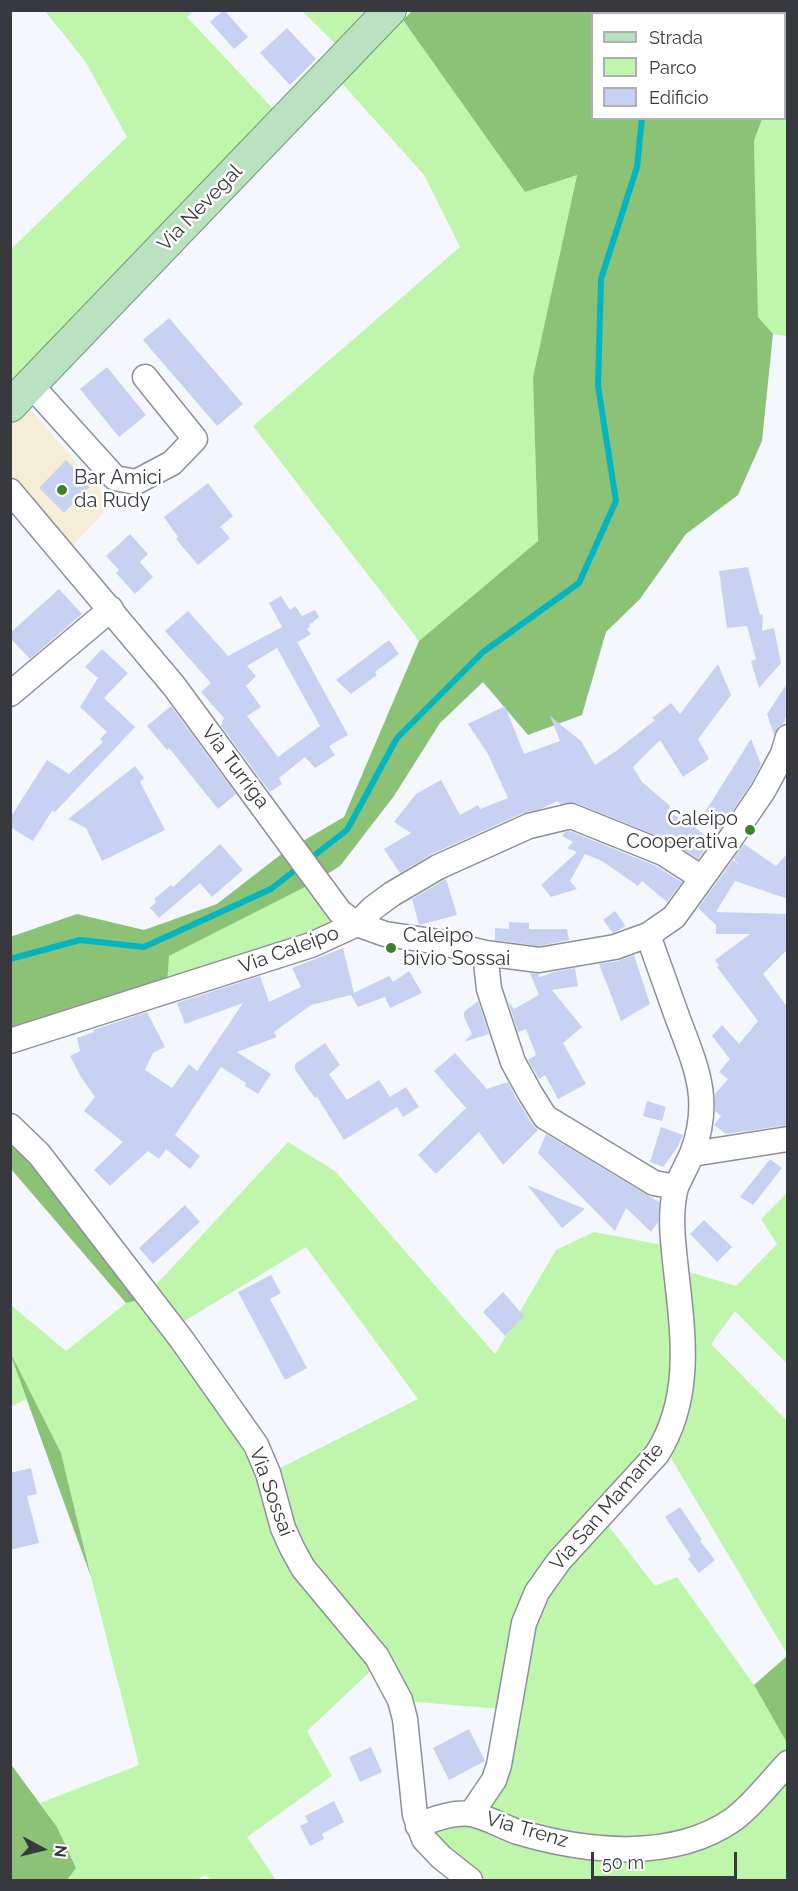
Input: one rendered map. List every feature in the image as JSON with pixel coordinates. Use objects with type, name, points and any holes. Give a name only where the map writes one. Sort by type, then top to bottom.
[{"type":"main road","name":"Via Nevegal","points":[[21,395],[390,10]]},
{"type":"street","points":[[21,395],[115,478],[136,482],[172,463],[195,439],[146,377]]},
{"type":"street","name":"Via Turriga","points":[[10,491],[174,686],[340,912],[357,924]]},
{"type":"street","points":[[10,694],[111,609]]},
{"type":"street","name":"Via Caleipo","points":[[10,1041],[311,945],[357,924],[385,934],[439,942],[485,953],[539,960],[615,947],[648,935],[674,917],[702,878],[763,791],[783,754],[788,737]]},
{"type":"street","points":[[357,924],[392,894],[438,867],[529,826],[571,816],[663,852],[702,878]]},
{"type":"street","name":"Via San Mamante","points":[[471,1814],[494,1780],[499,1765],[520,1641],[530,1607],[547,1577],[560,1561],[657,1455],[665,1442],[680,1393],[684,1352],[673,1247],[672,1213],[676,1187],[699,1134],[702,1112],[700,1080],[648,935]]},
{"type":"street","points":[[485,953],[489,989],[513,1062],[545,1117],[654,1183],[676,1187]]},
{"type":"street","name":"Via Sossai","points":[[10,1126],[46,1163],[182,1340],[256,1445],[268,1473],[283,1528],[303,1568],[377,1656],[400,1700],[405,1719],[415,1815],[424,1839],[431,1848],[470,1881]]},
{"type":"street","points":[[692,1154],[788,1139]]},
{"type":"street","name":"Via Trenz","points":[[418,1826],[459,1814],[471,1814],[517,1831],[567,1843],[609,1848],[681,1843],[732,1820],[747,1808],[788,1763]]},
{"type":"shaded area","points":[[25,403],[112,504],[59,560],[11,507],[10,418]]},
{"type":"green space","points":[[413,10],[787,11],[786,48],[786,12],[591,12],[591,120],[762,120],[754,141],[758,317],[773,334],[762,441],[738,495],[686,534],[640,599],[606,632],[582,715],[528,735],[483,682],[440,723],[394,796],[340,866],[313,883],[169,956],[167,986],[11,1036],[10,937],[77,914],[144,930],[217,904],[284,852],[344,817],[419,641],[538,541],[533,377],[577,175],[525,192],[403,20]]},
{"type":"green space","points":[[45,11],[193,11],[187,17],[291,128],[11,418],[11,249],[127,137],[85,61]]},
{"type":"green space","points":[[302,11],[381,11],[396,27],[403,20],[525,192],[577,174],[533,377],[538,541],[419,641],[253,426],[460,247],[424,175],[339,80],[356,64]]},
{"type":"green space","points":[[787,43],[787,336],[773,334],[758,318],[754,141],[762,120],[786,120]]},
{"type":"green space","points":[[313,883],[346,925],[167,986],[169,956]]},
{"type":"green space","points":[[10,1133],[143,1299],[126,1303],[11,1169]]},
{"type":"green space","points":[[288,1142],[335,1171],[495,1354],[556,1250],[594,1232],[673,1247],[673,1267],[736,1286],[777,1244],[761,1219],[787,1193],[787,1364],[735,1311],[711,1344],[787,1421],[787,1654],[668,1453],[604,1520],[655,1586],[677,1577],[754,1685],[787,1743],[787,1880],[480,1880],[449,1854],[423,1820],[462,1823],[488,1773],[501,1709],[393,1700],[374,1668],[307,1731],[332,1776],[247,1837],[276,1880],[211,1880],[205,1875],[197,1880],[67,1880],[76,1868],[57,1827],[40,1803],[139,1765],[61,1453],[10,1354],[11,1305],[66,1351],[126,1303],[143,1299]],"holes":[[[306,1247],[418,1399],[260,1478],[170,1330]]]},
{"type":"green space","points":[[11,1354],[61,1453],[91,1577],[11,1356]]},
{"type":"green space","points":[[11,1356],[26,1399],[11,1407]]},
{"type":"green space","points":[[787,1656],[787,1743],[754,1685]]},
{"type":"green space","points":[[10,1763],[57,1827],[76,1868],[67,1880],[11,1880]]},
{"type":"building","points":[[224,10],[248,37],[234,49],[210,22]]},
{"type":"building","points":[[287,28],[316,59],[290,85],[260,53]]},
{"type":"building","points":[[169,318],[243,404],[217,426],[143,340]]},
{"type":"building","points":[[107,367],[146,415],[119,437],[80,389]]},
{"type":"building","points":[[66,460],[91,485],[64,513],[39,488]]},
{"type":"building","points":[[208,483],[233,516],[220,527],[230,538],[198,565],[176,539],[178,537],[164,517]]},
{"type":"building","points":[[130,534],[148,554],[140,562],[153,577],[135,594],[116,573],[119,570],[106,556]]},
{"type":"building","points":[[748,567],[760,615],[763,614],[762,631],[774,628],[781,663],[759,688],[751,661],[756,659],[747,626],[727,628],[719,571]]},
{"type":"building","points":[[59,589],[82,614],[30,659],[10,638],[10,633]]},
{"type":"building","points":[[281,596],[290,610],[295,606],[302,616],[315,610],[319,617],[307,629],[311,634],[298,642],[296,640],[348,735],[329,746],[335,755],[315,768],[305,757],[279,778],[282,784],[270,792],[221,726],[224,718],[201,692],[211,683],[165,631],[188,611],[228,656],[282,627],[269,603]],"holes":[[[277,648],[320,726],[278,757],[247,716],[261,707],[246,686],[256,676],[247,666]]]},
{"type":"building","points":[[389,640],[399,654],[375,672],[377,675],[351,694],[336,680]]},
{"type":"building","points":[[102,649],[128,673],[104,698],[135,727],[55,812],[52,811],[33,841],[10,827],[10,818],[47,760],[69,774],[103,742],[100,739],[107,732],[80,707],[98,678],[85,667]]},
{"type":"building","points":[[718,664],[731,695],[698,739],[709,759],[683,777],[660,740],[633,767],[642,782],[670,806],[668,811],[697,829],[711,841],[698,859],[668,840],[576,803],[561,804],[557,801],[541,809],[523,813],[432,854],[400,873],[384,849],[411,833],[394,822],[416,794],[441,780],[460,815],[478,805],[480,809],[508,798],[488,754],[468,724],[505,706],[524,754],[560,741],[550,716],[581,741],[595,765],[655,720],[652,718],[671,703],[680,714]]},
{"type":"building","points":[[788,682],[788,709],[784,723],[778,727],[774,735],[767,714]]},
{"type":"building","points":[[171,706],[236,794],[218,809],[169,748],[167,750],[147,726]]},
{"type":"building","points":[[751,739],[761,764],[751,784],[718,832],[705,812]]},
{"type":"building","points":[[135,766],[144,778],[140,782],[165,830],[102,861],[86,828],[68,819]]},
{"type":"building","points":[[570,831],[656,866],[682,882],[667,902],[642,881],[638,886],[602,861],[585,854],[570,881],[577,889],[551,897],[541,885],[577,852],[567,848],[573,842],[562,836],[565,832]]},
{"type":"building","points":[[220,844],[243,870],[212,897],[200,883],[159,918],[150,908],[156,902],[154,899],[171,885],[173,887]]},
{"type":"building","points":[[744,844],[776,866],[788,853],[788,899],[735,881],[716,912],[788,914],[788,949],[763,974],[788,1008],[788,1125],[726,1134],[714,1125],[721,1116],[715,1111],[715,1094],[728,1079],[719,1072],[730,1059],[712,1036],[722,1025],[739,1044],[758,1021],[717,967],[719,966],[715,960],[750,934],[716,934],[716,925],[698,908],[733,860],[739,865],[734,858]]},
{"type":"building","points":[[446,879],[457,915],[419,925],[412,899]]},
{"type":"building","points":[[615,911],[626,926],[613,933],[603,920]]},
{"type":"building","points":[[509,922],[529,923],[529,929],[567,929],[569,940],[539,946],[495,940],[495,928],[509,929]]},
{"type":"building","points":[[343,948],[354,993],[389,976],[393,982],[409,971],[422,993],[390,1008],[385,997],[358,1007],[351,995],[311,1005],[274,1032],[277,1037],[237,1052],[271,1074],[258,1094],[245,1086],[246,1083],[221,1067],[175,1135],[200,1156],[190,1169],[166,1149],[159,1159],[148,1151],[110,1186],[94,1170],[123,1142],[84,1111],[95,1097],[70,1056],[80,1051],[77,1038],[94,1032],[93,1030],[147,1012],[165,1047],[153,1053],[145,1070],[172,1088],[189,1064],[197,1071],[243,1003],[185,1024],[177,1003],[260,976],[269,1002],[301,987],[292,968]]},
{"type":"building","points":[[634,955],[650,1004],[621,1021],[599,964],[618,961]]},
{"type":"building","points":[[575,968],[578,986],[552,990],[582,1027],[563,1043],[586,1084],[558,1099],[545,1075],[539,1079],[528,1060],[536,1055],[526,1029],[518,1032],[508,1001],[514,1009],[539,995],[530,973],[538,974],[540,977]]},
{"type":"building","points":[[478,1001],[489,1034],[464,1042],[472,1034],[464,1012]]},
{"type":"building","points":[[325,1043],[340,1065],[329,1074],[347,1100],[379,1080],[390,1097],[406,1087],[419,1107],[403,1117],[397,1107],[344,1140],[317,1097],[315,1098],[295,1070],[295,1064]]},
{"type":"building","points":[[455,1053],[487,1089],[508,1082],[538,1130],[503,1165],[479,1132],[436,1174],[418,1155],[466,1108],[434,1071]]},
{"type":"building","points":[[647,1101],[666,1107],[662,1121],[643,1116]]},
{"type":"building","points":[[661,1127],[683,1135],[677,1148],[663,1167],[650,1162]]},
{"type":"building","points":[[546,1134],[659,1202],[658,1222],[651,1232],[626,1208],[615,1231],[538,1153]]},
{"type":"building","points":[[770,1159],[782,1168],[753,1205],[740,1197]]},
{"type":"building","points":[[527,1185],[585,1209],[562,1228]]},
{"type":"building","points":[[185,1205],[200,1222],[153,1264],[139,1248]]},
{"type":"building","points":[[704,1220],[732,1247],[717,1262],[690,1234]]},
{"type":"building","points":[[271,1275],[281,1293],[270,1299],[307,1368],[285,1380],[238,1292]]},
{"type":"building","points":[[503,1292],[524,1316],[505,1336],[483,1312]]},
{"type":"building","points":[[31,1468],[37,1494],[27,1496],[39,1543],[10,1550],[10,1473]]},
{"type":"building","points":[[680,1507],[702,1540],[700,1541],[715,1560],[699,1573],[688,1559],[691,1556],[665,1517]]},
{"type":"building","points":[[469,1729],[485,1761],[449,1780],[433,1748]]},
{"type":"building","points":[[371,1747],[382,1772],[360,1782],[349,1757]]},
{"type":"building","points":[[334,1801],[344,1822],[322,1834],[324,1839],[310,1846],[300,1826],[308,1822],[305,1816]]},
{"type":"waterway","points":[[307,861],[347,830],[397,738],[483,652],[579,583],[616,501],[598,386],[601,279],[637,167],[642,120]]},
{"type":"waterway","points":[[10,959],[80,940],[144,947],[271,889],[299,867]]},
{"type":"place","name":"Bar Amici da Rudy","points":[[62,490]]},
{"type":"place","name":"Caleipo Cooperativa","points":[[750,830]]},
{"type":"place","name":"Caleipo bivio Sossai","points":[[391,948]]}]
